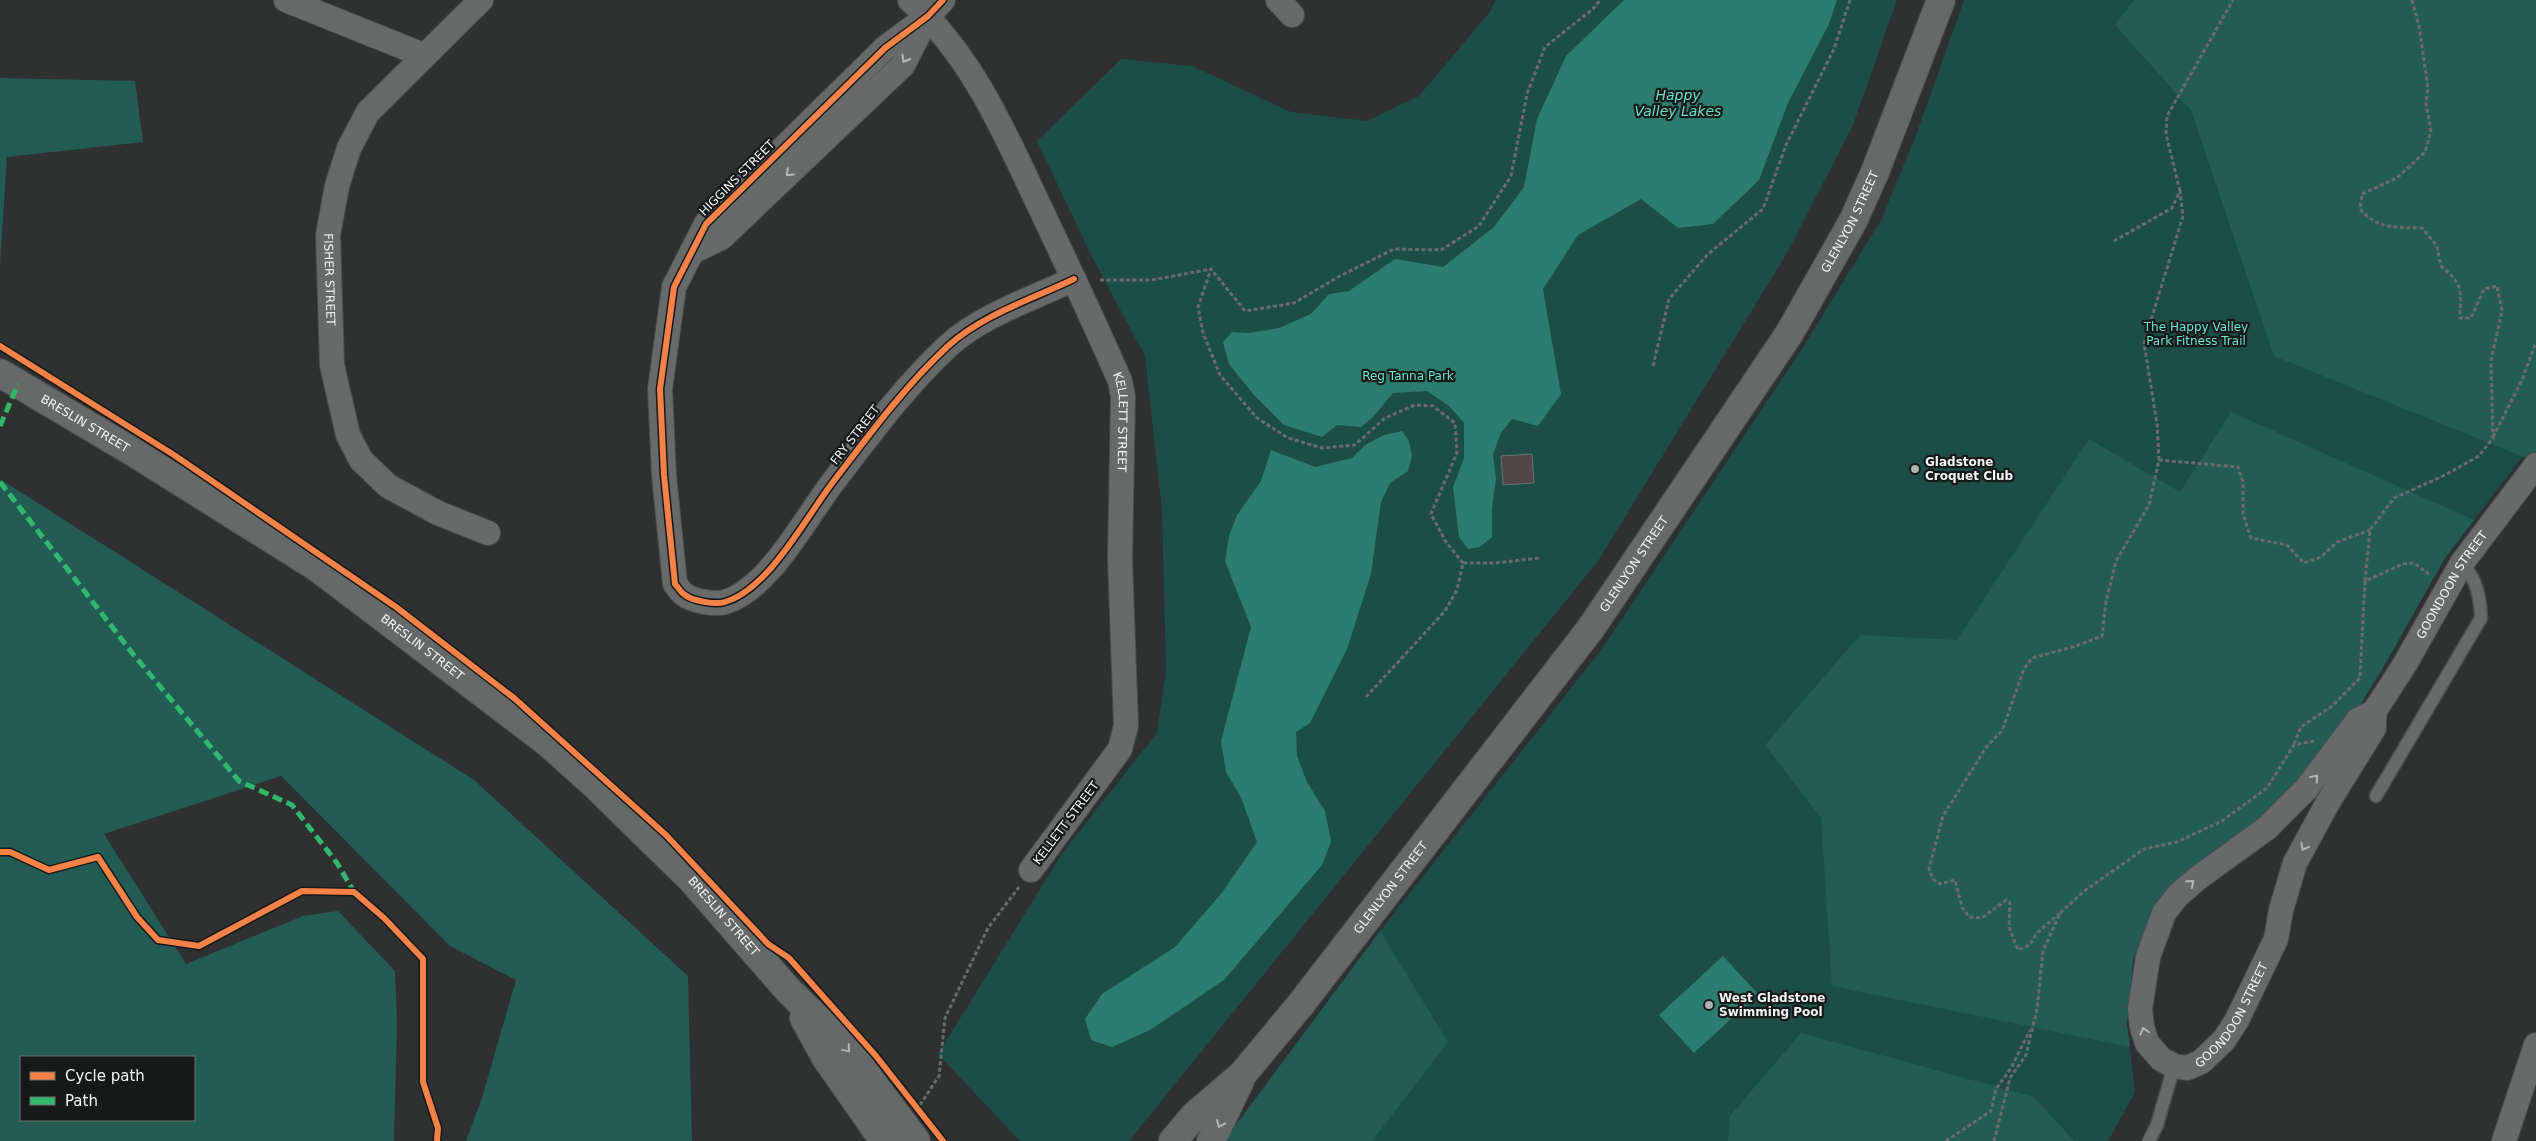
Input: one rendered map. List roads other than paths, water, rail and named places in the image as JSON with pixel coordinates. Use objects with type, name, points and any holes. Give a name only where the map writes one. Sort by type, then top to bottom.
[{"type":"main road","name":"GLENLYON STREET","points":[[1173,1141],[1194,1116],[1242,1075],[1301,1004],[1590,628],[1789,334],[1853,221],[1875,172],[1941,0]]},
{"type":"main road","name":"BRESLIN STREET","points":[[0,373],[133,452],[318,568],[547,742],[595,784],[691,879],[788,990],[845,1046],[916,1141]]},
{"type":"main road","name":"BRESLIN STREET","points":[[788,990],[826,1058],[884,1141]]},
{"type":"main road","name":"GLENLYON STREET","points":[[1211,1141],[1242,1075]]},
{"type":"street","points":[[286,0],[423,55]]},
{"type":"street","name":"FISHER STREET","points":[[481,0],[423,55],[368,112],[349,148],[337,186],[328,235],[332,365],[348,435],[361,460],[388,486],[438,513],[488,533]]},
{"type":"street","name":"KELLETT STREET","points":[[910,0],[936,8],[974,76],[1014,152],[1074,279],[1120,381],[1123,396],[1120,558],[1126,726],[1120,749],[1031,870]]},
{"type":"street","name":"HIGGINS STREET","points":[[675,584],[664,475],[660,389],[674,287],[706,224],[885,48],[936,8]]},
{"type":"street","name":"FRY STREET","points":[[675,584],[685,596],[701,601],[724,602],[744,592],[764,575],[781,556],[831,484],[912,380],[937,356],[973,326],[1074,279]]},
{"type":"street","name":"GOONDOON STREET","points":[[2374,712],[2374,728],[2327,804],[2295,863],[2281,910],[2276,939],[2237,1020],[2224,1040],[2200,1062],[2187,1068],[2174,1066],[2162,1059],[2147,1043],[2140,1009],[2148,957],[2164,913],[2178,895],[2198,878],[2267,828],[2306,789],[2358,720],[2374,712],[2405,664],[2462,563],[2536,465]]},
{"type":"street","points":[[2504,1141],[2536,1046]]},
{"type":"lane","points":[[2376,796],[2481,618],[2480,596],[2473,576],[2462,563]]},
{"type":"lane","points":[[2150,1141],[2157,1125],[2174,1066]]},
{"type":"water","name":"Happy Valley Lakes","points":[[1624,0],[1837,0],[1829,24],[1788,103],[1759,180],[1713,224],[1678,228],[1641,199],[1578,235],[1543,289],[1561,394],[1538,426],[1512,419],[1501,433],[1493,454],[1496,479],[1492,508],[1492,537],[1480,547],[1468,549],[1459,537],[1453,487],[1464,458],[1464,423],[1449,406],[1427,391],[1393,393],[1373,417],[1361,427],[1337,425],[1322,437],[1284,425],[1254,395],[1229,364],[1223,342],[1232,332],[1249,333],[1279,328],[1311,314],[1329,294],[1349,291],[1395,259],[1443,267],[1494,227],[1524,187],[1537,119],[1566,56]]},
{"type":"water","points":[[1402,431],[1409,441],[1412,456],[1408,471],[1390,483],[1381,502],[1371,574],[1347,649],[1310,723],[1296,732],[1297,756],[1307,782],[1325,811],[1331,842],[1322,865],[1224,980],[1150,1030],[1112,1047],[1091,1040],[1085,1019],[1102,994],[1175,947],[1221,894],[1257,842],[1241,797],[1226,772],[1221,741],[1251,627],[1225,561],[1229,536],[1237,515],[1261,481],[1271,450],[1315,467],[1352,458],[1365,445],[1384,435]]},
{"type":"water","name":"West Gladstone Swimming Pool","points":[[1723,956],[1758,994],[1694,1053],[1659,1015]]},
{"type":"place","name":"Gladstone Croquet Club","points":[[1915,469]]},
{"type":"place","name":"West Gladstone Swimming Pool","points":[[1709,1005]]},
{"type":"park label","name":"The Happy Valley Park Fitness Trail","points":[[2196,334]]},
{"type":"park label","name":"Reg Tanna Park","points":[[1408,376]]}]
